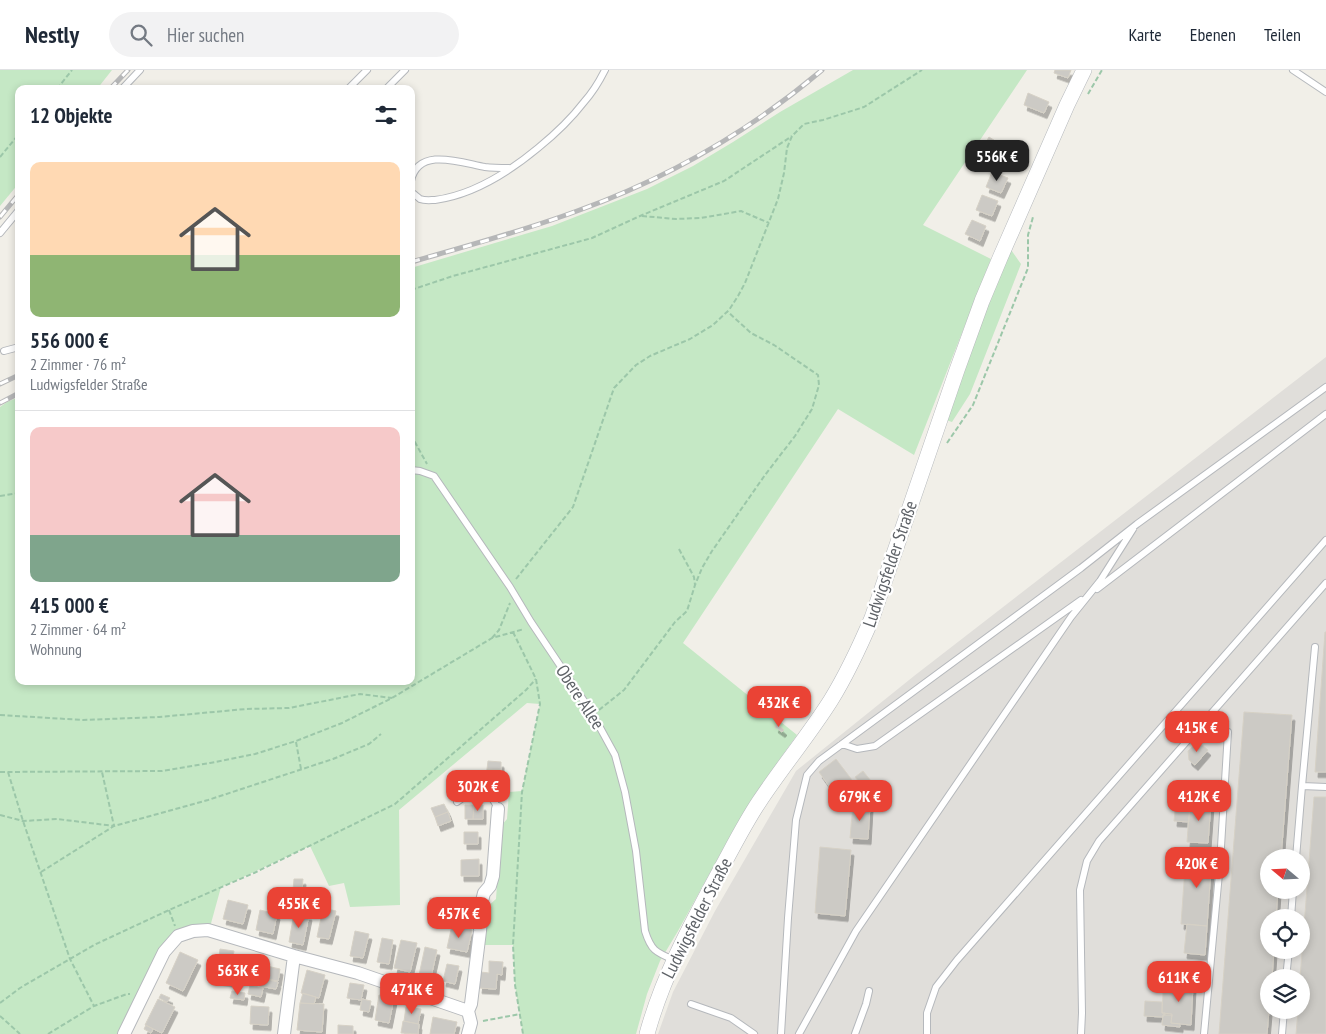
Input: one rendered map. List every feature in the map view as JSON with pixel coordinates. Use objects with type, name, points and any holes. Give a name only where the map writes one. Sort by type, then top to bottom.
[{"type":"street","name":"Ludwigsfelder Straße","points":[[647,1034],[662,986],[674,960],[702,903],[746,823],[832,699],[860,647],[872,618],[976,317],[1067,104],[1084,70]]},
{"type":"street","points":[[124,1034],[164,952],[178,936],[193,931],[208,930],[358,973],[469,1023],[482,901],[493,876],[498,809]]},
{"type":"street","points":[[284,1034],[294,956]]},
{"type":"lane","points":[[126,85],[140,70]]},
{"type":"lane","points":[[352,85],[367,70]]},
{"type":"lane","points":[[390,85],[405,70]]},
{"type":"lane","points":[[415,195],[420,199],[429,200],[450,198],[483,184],[510,168],[537,149],[559,129],[598,86],[605,70]]},
{"type":"lane","points":[[1293,70],[1326,92]]},
{"type":"lane","points":[[415,171],[425,161],[441,159],[463,161],[486,167],[510,168]]},
{"type":"lane","points":[[0,232],[15,215]]},
{"type":"lane","points":[[4,351],[15,348]]},
{"type":"lane","points":[[781,1034],[796,820],[807,775],[819,761],[1081,568],[1137,524],[1326,387]]},
{"type":"lane","points":[[842,744],[857,749],[875,746],[1088,596],[1326,414]]},
{"type":"lane","points":[[415,470],[434,476]]},
{"type":"lane","name":"Obere Allee","points":[[434,476],[516,596],[531,622],[592,713],[615,755],[625,792],[636,851],[645,931],[649,943],[654,950],[674,960]]},
{"type":"lane","points":[[799,1034],[856,931],[1071,617],[1100,581],[1137,524]]},
{"type":"lane","points":[[927,1034],[927,1014],[936,986],[1326,540]]},
{"type":"lane","points":[[1081,1034],[1080,890],[1086,861],[1099,840],[1326,583]]},
{"type":"lane","points":[[1297,849],[1315,647]]},
{"type":"lane","points":[[1204,1034],[1220,863],[1228,732]]},
{"type":"lane","points":[[1302,786],[1326,787]]},
{"type":"lane","points":[[457,802],[474,791],[483,791],[493,799],[498,809]]},
{"type":"lane","points":[[855,1034],[869,990]]},
{"type":"lane","points":[[691,1004],[731,1018],[754,1034]]},
{"type":"lane","points":[[1282,1034],[1283,1019]]},
{"type":"path","points":[[60,85],[72,70]]},
{"type":"path","points":[[415,289],[453,276],[592,238],[724,181],[792,136],[804,124],[864,107],[922,70]]},
{"type":"path","points":[[510,587],[573,507],[614,388],[636,364],[690,339],[713,325],[727,312],[738,296],[745,283],[778,199],[787,148],[792,136]]},
{"type":"path","points":[[0,157],[15,139]]},
{"type":"path","points":[[640,216],[676,219],[701,218],[741,211],[769,223]]},
{"type":"path","points":[[592,713],[601,709],[624,690],[675,622],[687,611],[702,568],[812,409],[819,385],[818,375],[774,345],[751,333],[727,312]]},
{"type":"path","points":[[415,442],[434,476]]},
{"type":"path","points":[[0,496],[15,494]]},
{"type":"path","points":[[679,549],[694,577],[695,585]]},
{"type":"path","points":[[492,638],[499,630],[509,604],[516,596]]},
{"type":"path","points":[[415,684],[492,638],[524,629],[531,622]]},
{"type":"path","points":[[513,632],[536,680],[540,704],[522,792],[514,945],[515,985],[523,1034]]},
{"type":"path","points":[[0,1003],[20,988],[94,945],[254,873],[395,804],[536,680]]},
{"type":"path","points":[[0,772],[162,771],[210,764],[296,742],[342,723],[414,685]]},
{"type":"path","points":[[0,715],[83,720],[150,717],[246,709],[289,708],[360,694],[392,698]]},
{"type":"path","points":[[41,872],[114,826],[208,800],[333,759],[369,744],[381,734]]},
{"type":"path","points":[[296,742],[301,769]]},
{"type":"path","points":[[8,772],[70,959],[94,1006]]},
{"type":"path","points":[[102,772],[114,826]]},
{"type":"path","points":[[0,816],[23,821],[57,819],[114,826]]},
{"type":"path","points":[[169,910],[178,936]]},
{"type":"path","points":[[48,1034],[94,1006],[127,994],[142,996]]},
{"type":"path","points":[[469,1023],[520,1014]]},
{"type":"path","points":[[0,1016],[20,1034]]},
{"type":"shaded area","points":[[1326,357],[1326,1034],[658,1034],[673,992],[715,911],[796,771],[914,676]]},
{"type":"green space","points":[[0,70],[112,70],[100,85],[15,85],[15,188],[0,206]]},
{"type":"green space","points":[[853,70],[1027,70],[923,225],[991,259],[914,455],[838,409],[683,643],[797,735],[757,791],[735,827],[660,961],[647,994],[636,1034],[523,1034],[515,985],[513,945],[484,945],[486,908],[496,899],[501,826],[507,819],[509,792],[522,791],[540,704],[527,703],[399,810],[400,905],[350,907],[344,883],[329,886],[310,846],[221,887],[210,927],[182,928],[172,933],[157,952],[117,1034],[0,1034],[0,407],[15,399],[15,685],[415,685],[415,267],[552,226],[647,189],[693,166],[780,112]]},
{"type":"green space","points":[[1009,247],[1021,264],[970,394],[952,422],[946,420]]},
{"type":"building","points":[[1055,70],[1071,70],[1068,78],[1054,73]]},
{"type":"building","points":[[1028,93],[1049,102],[1044,113],[1024,105]]},
{"type":"building","points":[[989,137],[997,142],[988,155],[981,150]]},
{"type":"building","points":[[992,172],[1008,178],[1001,193],[986,187]]},
{"type":"building","points":[[982,195],[998,201],[992,216],[976,210]]},
{"type":"building","points":[[972,220],[986,226],[980,241],[965,234]]},
{"type":"building","points":[[1325,632],[1326,772],[1315,772]]},
{"type":"building","points":[[1244,712],[1292,715],[1282,849],[1260,849],[1260,899],[1277,899],[1277,909],[1260,909],[1260,959],[1273,959],[1273,969],[1260,969],[1260,1019],[1268,1019],[1267,1034],[1219,1034]]},
{"type":"building","points":[[777,724],[784,730],[782,732],[775,727]]},
{"type":"building","points":[[1194,745],[1202,745],[1208,750],[1195,765],[1189,760],[1188,751]]},
{"type":"building","points":[[836,759],[852,780],[834,793],[819,772]]},
{"type":"building","points":[[488,761],[501,762],[501,770],[487,769]]},
{"type":"building","points":[[487,769],[501,770],[500,779],[486,778]]},
{"type":"building","points":[[863,771],[871,781],[863,787],[855,777]]},
{"type":"building","points":[[1191,786],[1212,788],[1211,802],[1190,801]]},
{"type":"building","points":[[1177,788],[1191,789],[1189,822],[1174,821]]},
{"type":"building","points":[[1314,797],[1326,797],[1326,1034],[1296,1034],[1297,1019],[1310,1019],[1310,969],[1301,969],[1301,959],[1310,959],[1310,909],[1305,909],[1306,899],[1310,899],[1310,849]]},
{"type":"building","points":[[1190,801],[1211,802],[1208,843],[1187,842]]},
{"type":"building","points":[[444,804],[448,812],[435,817],[431,808]]},
{"type":"building","points":[[853,804],[870,805],[868,839],[850,838]]},
{"type":"building","points":[[465,805],[474,805],[473,819],[465,819]]},
{"type":"building","points":[[474,805],[483,805],[483,819],[473,819]]},
{"type":"building","points":[[448,812],[451,821],[438,826],[435,817]]},
{"type":"building","points":[[464,832],[478,832],[478,844],[464,844]]},
{"type":"building","points":[[820,847],[851,850],[845,916],[815,913]]},
{"type":"building","points":[[1186,853],[1212,854],[1207,926],[1181,924]]},
{"type":"building","points":[[479,859],[479,876],[461,876],[461,860]]},
{"type":"building","points":[[294,879],[303,879],[301,902],[292,901]]},
{"type":"building","points":[[430,898],[447,900],[445,914],[428,912]]},
{"type":"building","points":[[228,900],[248,905],[243,924],[223,919]]},
{"type":"building","points":[[323,908],[336,911],[329,939],[317,937]]},
{"type":"building","points":[[260,910],[277,914],[273,934],[256,930]]},
{"type":"building","points":[[294,913],[309,915],[303,945],[289,942]]},
{"type":"building","points":[[1187,924],[1207,926],[1205,955],[1184,953]]},
{"type":"building","points":[[452,925],[472,930],[467,952],[447,948]]},
{"type":"building","points":[[355,931],[369,934],[363,958],[350,956]]},
{"type":"building","points":[[382,938],[393,940],[389,964],[377,962]]},
{"type":"building","points":[[401,940],[417,943],[410,972],[394,968]]},
{"type":"building","points":[[425,947],[437,950],[431,977],[419,975]]},
{"type":"building","points":[[220,949],[234,951],[229,981],[216,979]]},
{"type":"building","points":[[180,952],[198,960],[183,991],[166,983]]},
{"type":"building","points":[[489,961],[503,962],[502,975],[497,974],[496,989],[479,988],[481,972],[489,973]]},
{"type":"building","points":[[447,964],[459,966],[455,984],[443,981]]},
{"type":"building","points":[[267,966],[280,969],[278,981],[264,978]]},
{"type":"building","points":[[307,970],[325,975],[319,998],[301,993]]},
{"type":"building","points":[[261,978],[278,982],[276,989],[259,986]]},
{"type":"building","points":[[350,983],[364,985],[361,1000],[347,998]]},
{"type":"building","points":[[1172,984],[1193,985],[1191,1025],[1171,1023],[1172,1014],[1162,1013],[1163,992]]},
{"type":"building","points":[[250,985],[263,988],[261,997],[248,994]]},
{"type":"building","points":[[232,991],[245,993],[244,1000],[230,998]]},
{"type":"building","points":[[303,993],[316,997],[314,1004],[300,1003]]},
{"type":"building","points":[[161,994],[170,998],[167,1002],[159,998]]},
{"type":"building","points":[[379,995],[394,998],[389,1023],[375,1020]]},
{"type":"building","points":[[158,999],[175,1007],[162,1033],[145,1025]]},
{"type":"building","points":[[362,999],[371,1001],[369,1012],[360,1010]]},
{"type":"building","points":[[1145,1001],[1162,1002],[1162,1013],[1165,1013],[1165,1015],[1163,1017],[1144,1016]]},
{"type":"building","points":[[300,1003],[324,1004],[322,1032],[297,1030]]},
{"type":"building","points":[[251,1006],[269,1007],[268,1025],[250,1024]]},
{"type":"building","points":[[406,1007],[421,1009],[418,1024],[404,1021]]},
{"type":"building","points":[[1163,1015],[1172,1015],[1171,1023],[1180,1024],[1180,1027],[1162,1025]]},
{"type":"building","points":[[433,1017],[457,1022],[454,1034],[430,1034]]},
{"type":"building","points":[[403,1021],[419,1024],[418,1034],[401,1033]]},
{"type":"building","points":[[146,1025],[153,1029],[151,1033],[144,1029]]},
{"type":"building","points":[[338,1025],[353,1026],[353,1034],[338,1034]]},
{"type":"railway","points":[[114,85],[128,70]]},
{"type":"railway","points":[[415,261],[557,218],[643,184],[736,133],[766,113],[822,70]]},
{"type":"railway","points":[[0,217],[15,199]]},
{"type":"railway","points":[[0,384],[15,377]]},
{"type":"railway","points":[[0,403],[15,395]]}]
